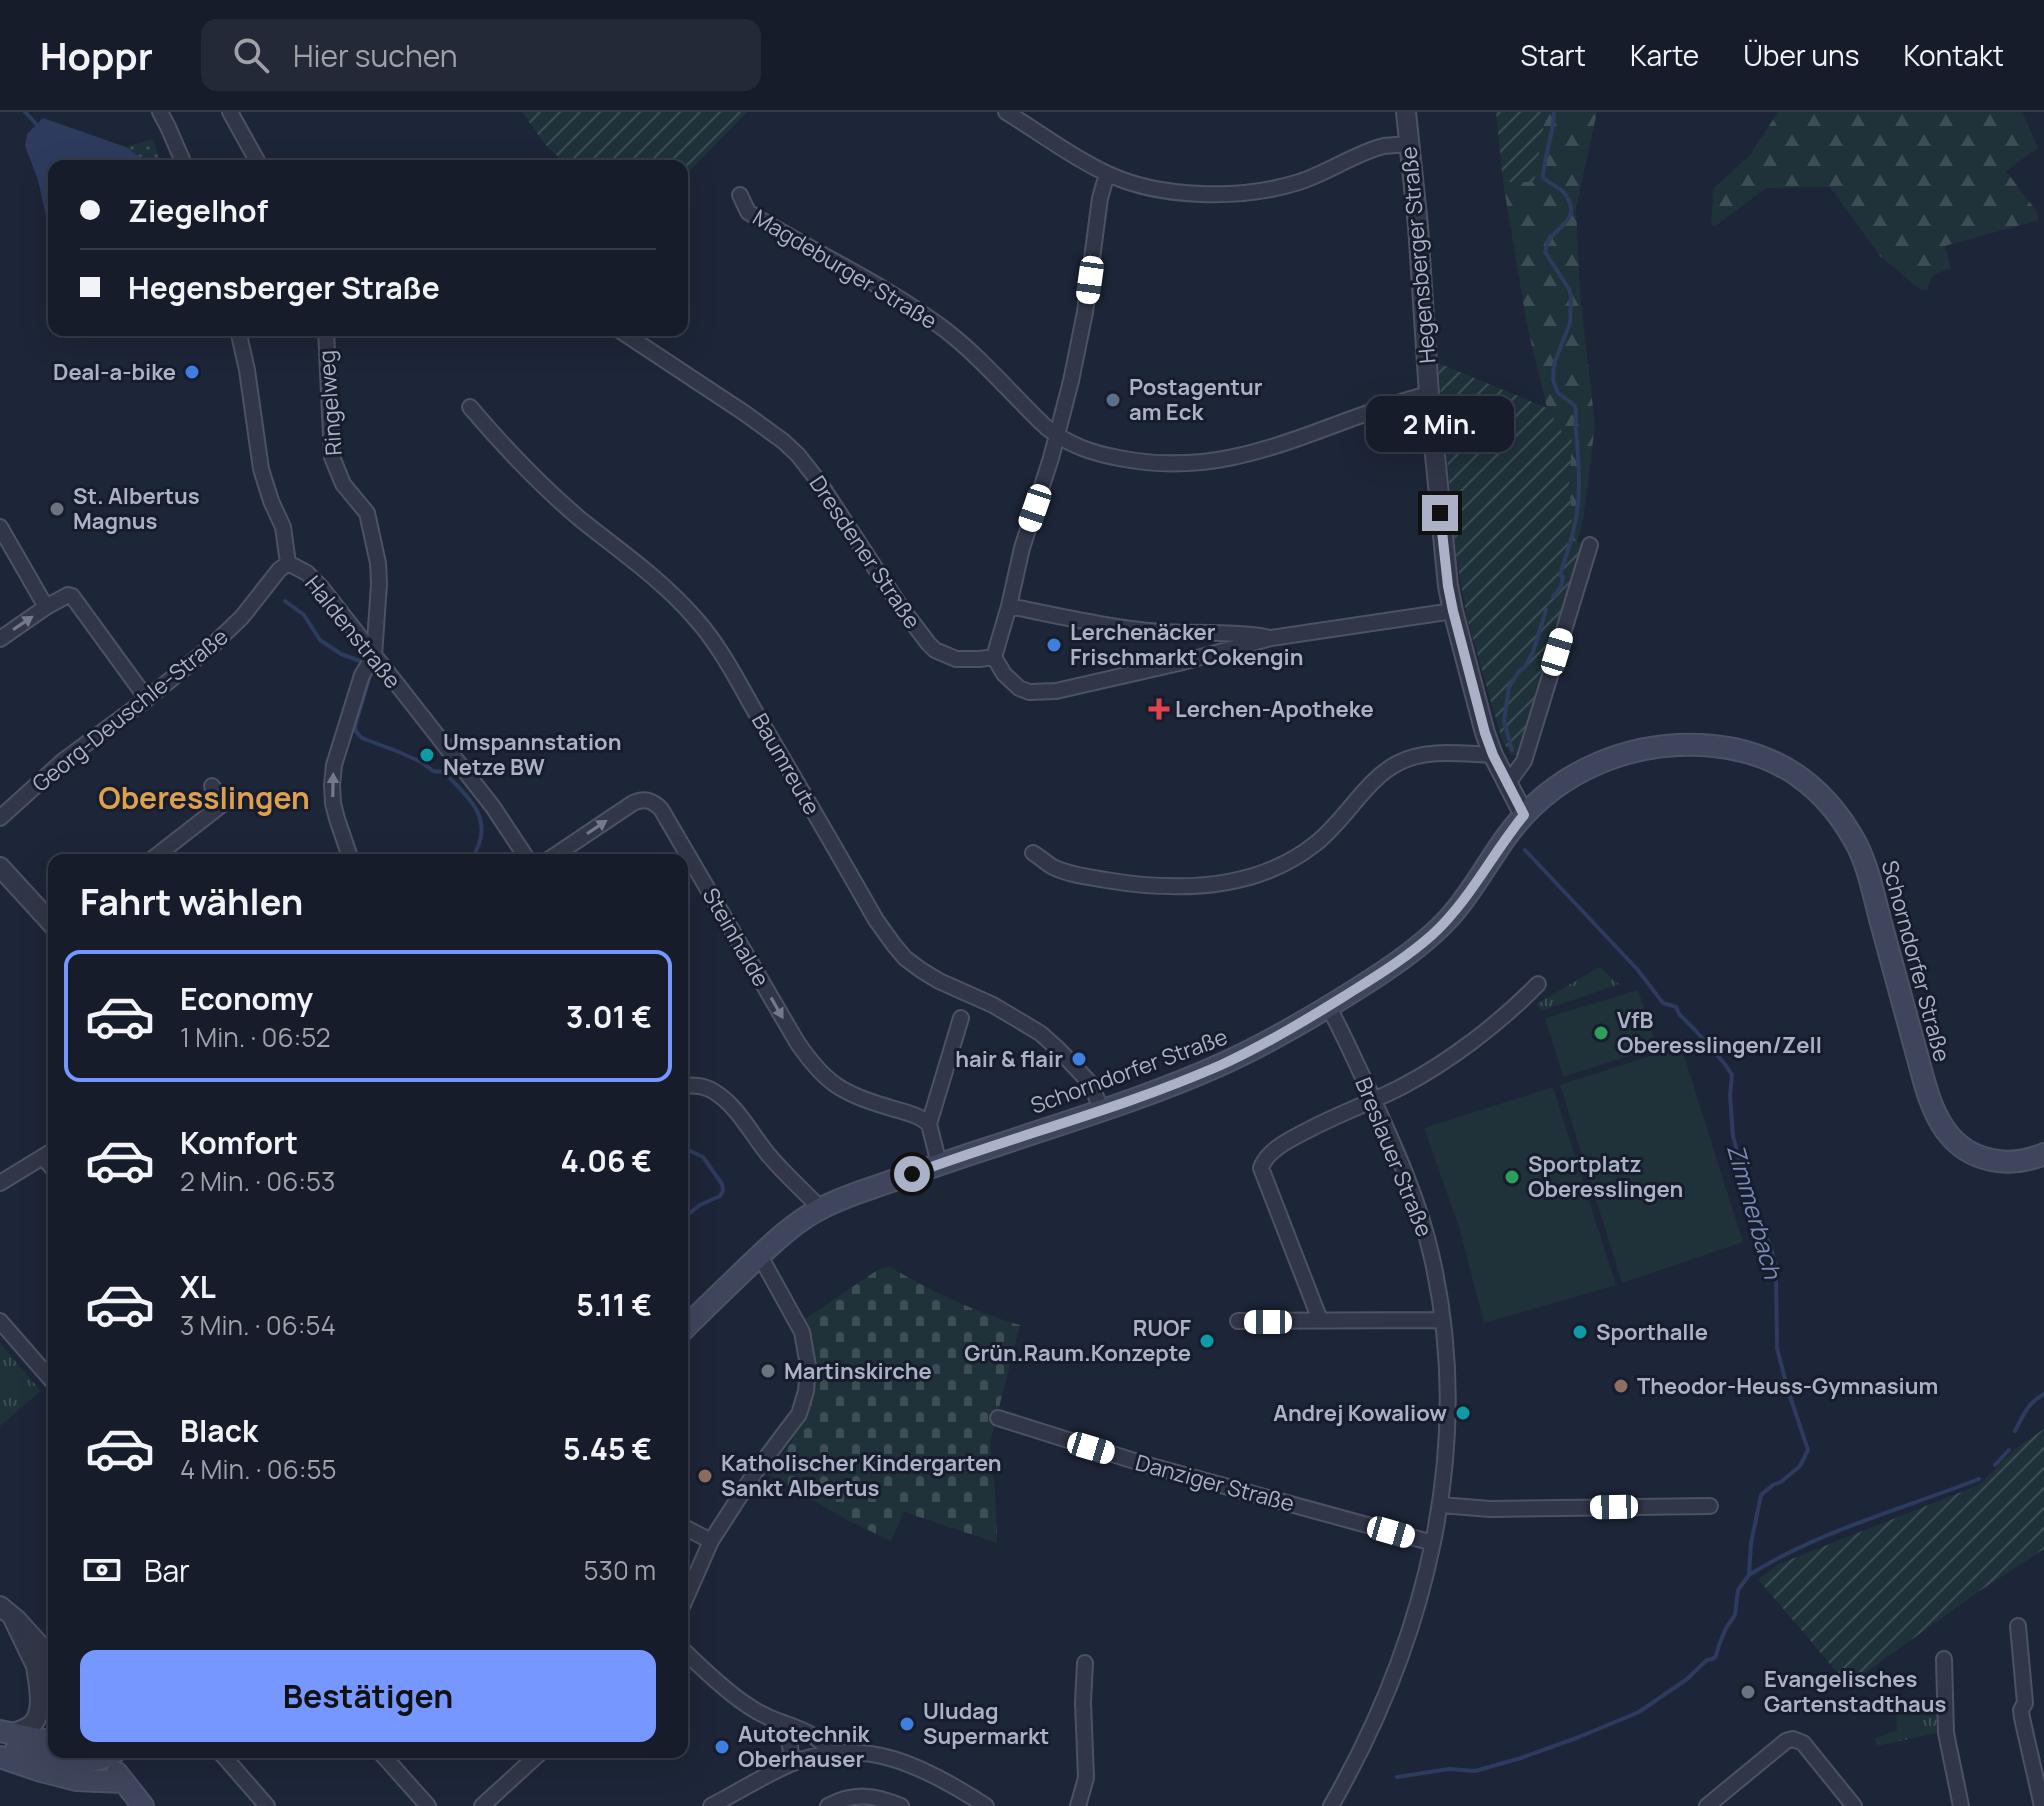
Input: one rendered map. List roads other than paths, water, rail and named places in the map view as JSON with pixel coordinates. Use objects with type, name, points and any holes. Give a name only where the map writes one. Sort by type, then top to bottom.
[{"type":"main road","name":"Schorndorfer Straße","points":[[688,1325],[785,1232],[820,1208],[1219,1065],[1328,1006],[1405,956],[1451,917],[1507,836],[1536,803],[1579,772],[1629,751],[1658,746],[1691,744],[1722,747],[1765,758],[1799,775],[1816,789],[1831,805],[1865,864],[1925,1084],[1940,1122],[1949,1136],[1964,1148],[1991,1160],[2018,1162],[2044,1154]]},
{"type":"main road","points":[[4,1737],[48,1741]]},
{"type":"main road","points":[[4,1737],[48,1754]]},
{"type":"main road","points":[[0,1757],[76,1780],[123,1782]]},
{"type":"main road","points":[[58,1758],[74,1764],[101,1758]]},
{"type":"main road","points":[[111,1758],[123,1782],[143,1806]]},
{"type":"street","points":[[160,112],[182,160]]},
{"type":"street","points":[[230,112],[257,160]]},
{"type":"street","points":[[1006,112],[1107,174],[1139,184],[1205,194],[1242,193],[1299,182],[1379,148],[1409,144]]},
{"type":"street","name":"Hegensberger Straße","points":[[1406,112],[1418,226],[1429,394],[1453,611],[1485,733],[1524,815]]},
{"type":"street","points":[[1107,174],[1100,198],[1079,348],[994,657],[1011,683],[1029,692],[1056,691],[1271,638],[1453,611]]},
{"type":"street","name":"Magdeburger Straße","points":[[740,195],[748,212],[895,296],[945,330],[1056,435],[1076,446],[1109,456],[1189,464],[1240,456],[1279,446],[1429,394]]},
{"type":"street","name":"Haldenstraße","points":[[239,336],[261,469],[283,527],[288,563],[307,573],[321,587],[493,807],[524,854]]},
{"type":"street","name":"Ringelweg","points":[[326,336],[332,457],[343,484],[367,513],[378,563],[374,656]]},
{"type":"street","name":"Dresdener Straße","points":[[628,336],[743,412],[798,455],[928,643],[956,659],[994,657]]},
{"type":"street","name":"Baumreute","points":[[470,407],[533,477],[656,579],[699,622],[727,664],[876,920],[905,958],[939,981],[993,1005],[1040,1033],[1091,1084],[1101,1109]]},
{"type":"street","points":[[0,527],[46,607]]},
{"type":"street","points":[[1508,783],[1524,761],[1590,545]]},
{"type":"street","name":"Georg-Deuschle-Straße","points":[[0,818],[63,761],[196,660],[242,617],[288,563]]},
{"type":"street","points":[[0,639],[46,607],[68,595],[72,596],[147,699]]},
{"type":"street","points":[[1009,606],[1160,632],[1248,634],[1271,638]]},
{"type":"street","points":[[1160,632],[1224,651]]},
{"type":"street","points":[[349,854],[333,803],[334,765],[362,675],[374,656]]},
{"type":"street","points":[[1033,853],[1053,867],[1122,883],[1171,887],[1238,880],[1269,870],[1312,846],[1340,821],[1372,782],[1400,762],[1432,754],[1493,755]]},
{"type":"street","points":[[159,854],[224,803],[212,786]]},
{"type":"street","name":"Steinhalde","points":[[557,854],[641,799],[653,802],[661,809],[687,854]]},
{"type":"street","name":"Steinhalde","points":[[688,856],[797,1042],[819,1072],[851,1095],[916,1115],[929,1124]]},
{"type":"street","points":[[0,867],[48,919]]},
{"type":"street","points":[[1320,1320],[1261,1168],[1266,1156],[1299,1135],[1414,1080],[1441,1063],[1513,1010],[1538,984]]},
{"type":"street","name":"Breslauer Straße","points":[[1328,1006],[1374,1100],[1418,1210],[1433,1261],[1443,1320],[1447,1409],[1441,1505],[1417,1611],[1389,1689],[1361,1751],[1331,1806]]},
{"type":"street","points":[[939,1164],[929,1124],[961,1018]]},
{"type":"street","points":[[688,1086],[711,1089],[723,1098],[771,1157],[820,1208]]},
{"type":"street","points":[[0,1183],[48,1154]]},
{"type":"street","points":[[688,1593],[711,1541],[756,1471],[799,1414],[806,1391],[808,1366],[802,1332],[760,1256]]},
{"type":"street","points":[[1238,1321],[1443,1320]]},
{"type":"street","points":[[0,1321],[48,1376]]},
{"type":"street","name":"Danziger Straße","points":[[998,1418],[1144,1464],[1433,1543]]},
{"type":"street","points":[[1441,1505],[1490,1509],[1710,1506]]},
{"type":"street","points":[[688,1529],[711,1541]]},
{"type":"street","points":[[4,1737],[28,1727],[37,1717],[45,1663],[6,1611]]},
{"type":"street","points":[[2018,1626],[2025,1703],[2021,1710],[2022,1718],[2042,1806]]},
{"type":"street","points":[[688,1655],[744,1703],[775,1720],[808,1732],[821,1741],[830,1753]]},
{"type":"street","points":[[1944,1659],[1946,1733],[1961,1806]]},
{"type":"street","points":[[1078,1806],[1086,1778],[1085,1663]]},
{"type":"street","points":[[775,1720],[790,1740],[790,1764]]},
{"type":"street","points":[[1707,1806],[1786,1741],[1796,1740],[1803,1743],[1819,1761],[1854,1806]]},
{"type":"street","points":[[711,1806],[790,1764],[830,1753],[861,1752],[899,1760],[936,1776],[986,1806]]},
{"type":"street","points":[[225,1758],[267,1806]]},
{"type":"street","points":[[385,1758],[428,1806]]},
{"type":"street","points":[[482,1806],[534,1758]]},
{"type":"street","points":[[828,1806],[843,1799],[865,1796],[901,1806]]},
{"type":"water","points":[[43,118],[126,147],[143,160],[48,160],[48,225],[38,180],[25,146],[27,134]]},
{"type":"waterway","points":[[25,112],[40,128]]},
{"type":"waterway","name":"Zimmerbach","points":[[1553,597],[1561,587],[1563,577],[1560,575],[1576,519],[1579,482],[1575,406],[1558,393],[1553,380],[1554,364],[1570,323],[1571,297],[1545,252],[1549,240],[1567,221],[1571,211],[1565,194],[1543,177],[1554,112]]},
{"type":"waterway","points":[[285,601],[304,615],[320,640],[341,654],[360,661]]},
{"type":"waterway","name":"Zimmerbach","points":[[1512,750],[1504,721],[1509,687],[1533,652],[1546,610]]},
{"type":"waterway","points":[[370,676],[355,726],[356,732],[362,738],[421,762],[433,771],[444,772],[471,802],[481,822],[482,833],[474,854]]},
{"type":"waterway","name":"Zimmerbach","points":[[1397,1777],[1449,1769],[1475,1771],[1579,1737],[1639,1712],[1687,1679],[1707,1660],[1713,1659],[1735,1615],[1738,1590],[1749,1575],[1751,1543],[1761,1495],[1800,1466],[1808,1450],[1777,1348],[1776,1268],[1771,1248],[1749,1197],[1733,1136],[1732,1075],[1676,1007],[1663,1003],[1637,969],[1525,850]]},
{"type":"waterway","points":[[688,1150],[703,1157],[722,1184],[723,1191],[720,1196],[688,1214]]},
{"type":"waterway","points":[[2015,1431],[2030,1406],[2044,1394]]},
{"type":"waterway","points":[[1995,1465],[2009,1450]]},
{"type":"waterway","points":[[1749,1575],[1832,1533],[1979,1479]]},
{"type":"place","name":"Deal-a-bike","points":[[192,372]]},
{"type":"place","name":"Postagentur am Eck","points":[[1113,400]]},
{"type":"place","name":"St. Albertus Magnus","points":[[57,509]]},
{"type":"place","name":"Lerchenäcker Frischmarkt Cokengin","points":[[1054,645]]},
{"type":"place","name":"Lerchen-Apotheke","points":[[1159,709]]},
{"type":"place","name":"Umspannstation Netze BW","points":[[427,755]]},
{"type":"place","name":"VfB Oberesslingen/Zell","points":[[1601,1033]]},
{"type":"place","name":"hair & flair","points":[[1079,1059]]},
{"type":"place","name":"Sportplatz Oberesslingen","points":[[1512,1177]]},
{"type":"place","name":"Sporthalle","points":[[1580,1332]]},
{"type":"place","name":"RUOF Grün.Raum.Konzepte","points":[[1207,1341]]},
{"type":"place","name":"Martinskirche","points":[[768,1371]]},
{"type":"place","name":"Theodor-Heuss-Gymnasium","points":[[1621,1386]]},
{"type":"place","name":"Andrej Kowaliow","points":[[1463,1413]]},
{"type":"place","name":"Katholischer Kindergarten Sankt Albertus","points":[[705,1476]]},
{"type":"place","name":"Evangelisches Gartenstadthaus","points":[[1748,1692]]},
{"type":"place","name":"Uludag Supermarkt","points":[[907,1724]]},
{"type":"place","name":"Autotechnik Oberhauser","points":[[722,1747]]},
{"type":"district","name":"Oberesslingen","points":[[204,797]]}]
